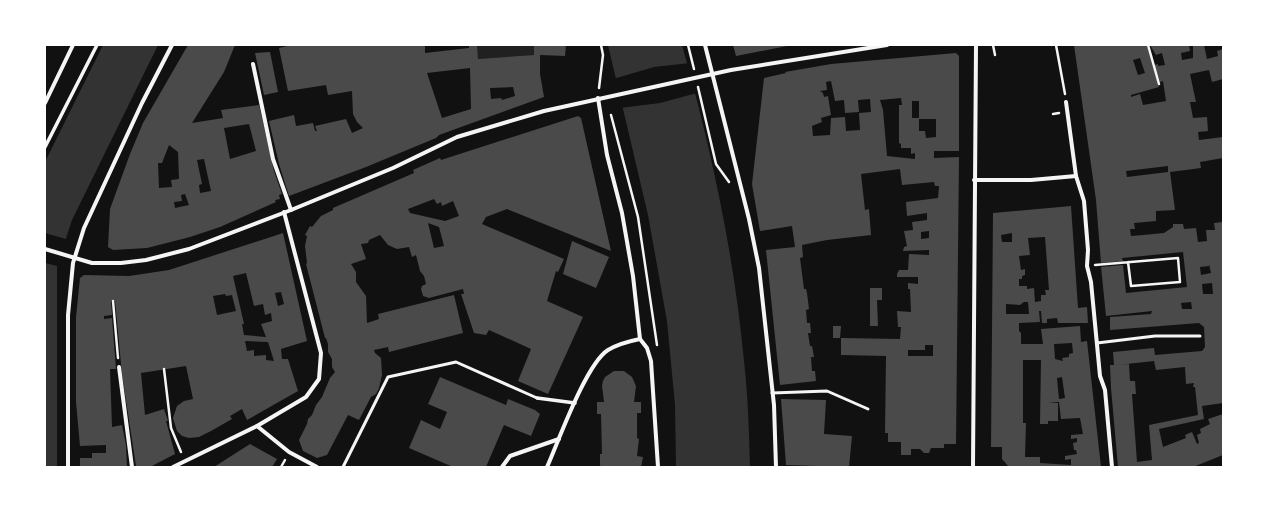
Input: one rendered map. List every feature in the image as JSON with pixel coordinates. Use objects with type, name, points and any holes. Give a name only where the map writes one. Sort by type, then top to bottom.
[{"type":"street","points":[[45,103],[73,45]]},
{"type":"street","points":[[45,147],[97,45]]},
{"type":"street","points":[[68,467],[68,315],[75,258],[84,228],[142,103],[172,45]]},
{"type":"street","points":[[705,45],[749,219],[757,261],[772,393],[776,467]]},
{"type":"street","points":[[45,249],[92,263],[110,264],[146,260],[189,249],[291,210],[393,168],[457,137],[544,111],[701,76],[769,63],[887,45]]},
{"type":"street","points":[[973,467],[976,45]]},
{"type":"street","points":[[253,64],[273,159],[291,210]]},
{"type":"street","points":[[598,98],[607,155],[622,213],[631,260],[640,339],[647,348],[651,360],[658,467]]},
{"type":"street","points":[[1066,102],[1076,176],[1084,201],[1088,250],[1087,266],[1092,282],[1100,376],[1104,390],[1112,467]]},
{"type":"street","points":[[974,180],[1032,180],[1076,176]]},
{"type":"street","points":[[173,467],[257,426],[306,397],[319,379],[321,353],[284,212]]},
{"type":"street","points":[[547,467],[591,368],[608,350],[624,343],[640,339]]},
{"type":"street","points":[[119,367],[132,467]]},
{"type":"street","points":[[537,398],[575,403]]},
{"type":"street","points":[[257,426],[289,452],[317,467]]},
{"type":"street","points":[[502,467],[510,456],[559,439]]},
{"type":"lane","points":[[1097,344],[1155,336],[1200,336]]},
{"type":"lane","points":[[343,467],[388,377],[456,362],[537,398]]},
{"type":"lane","points":[[772,393],[827,391],[868,410]]},
{"type":"path","points":[[601,45],[603,55],[598,98],[613,116],[638,217],[657,339]]},
{"type":"path","points":[[688,45],[694,72]]},
{"type":"path","points":[[993,45],[995,55]]},
{"type":"path","points":[[1056,45],[1066,102]]},
{"type":"path","points":[[1148,45],[1159,84]]},
{"type":"path","points":[[698,86],[716,164],[731,185]]},
{"type":"path","points":[[1087,266],[1128,262],[1178,258],[1180,282],[1131,286],[1128,262]]},
{"type":"path","points":[[113,301],[119,367]]},
{"type":"path","points":[[164,369],[171,428],[185,460]]},
{"type":"shaded area","points":[[103,45],[158,45],[72,220],[57,266],[57,467],[45,467],[45,162]]},
{"type":"shaded area","points":[[476,45],[534,45],[534,55],[478,59]]},
{"type":"shaded area","points":[[608,45],[682,45],[703,123],[728,241],[740,321],[748,414],[750,467],[676,467],[675,405],[667,321],[648,215]]},
{"type":"pier","points":[[690,63],[697,93],[660,103],[620,108],[613,79],[654,67]]},
{"type":"pier","points":[[45,233],[66,239],[57,266],[45,263]]},
{"type":"building","points":[[188,45],[235,45],[224,72],[192,123],[223,118],[221,110],[259,105],[274,171],[282,194],[279,195],[280,199],[275,200],[276,202],[220,227],[190,237],[147,248],[113,250],[108,247],[110,209],[143,123]],"holes":[[[249,124],[256,151],[230,159],[224,128]],[[169,145],[178,152],[179,179],[171,180],[172,187],[159,188],[158,163],[162,163]],[[204,159],[211,191],[200,193],[199,185],[202,184],[197,160]],[[185,194],[189,205],[175,208],[174,202],[182,201],[181,195]]]},
{"type":"building","points":[[292,45],[425,45],[425,53],[469,48],[469,45],[476,45],[478,59],[534,55],[534,45],[566,45],[565,56],[540,55],[540,74],[544,97],[439,135],[436,138],[366,167],[289,196],[279,164],[269,121],[294,115],[296,126],[313,123],[315,131],[317,131],[315,126],[346,119],[352,133],[363,128],[357,122],[353,114],[352,91],[328,95],[326,85],[288,91],[279,48]],"holes":[[[470,68],[471,109],[442,118],[427,73]],[[513,87],[515,96],[502,100],[501,98],[491,99],[490,88]]]},
{"type":"building","points":[[733,45],[787,45],[787,46],[736,56]]},
{"type":"building","points":[[1074,45],[1147,45],[1159,87],[1131,95],[1131,97],[1140,94],[1143,105],[1166,101],[1163,81],[1160,82],[1154,65],[1165,65],[1162,53],[1156,55],[1150,45],[1189,45],[1190,51],[1181,53],[1182,60],[1193,58],[1193,45],[1204,45],[1207,59],[1218,56],[1217,51],[1223,49],[1223,79],[1212,82],[1209,70],[1190,74],[1196,102],[1190,102],[1193,118],[1207,117],[1208,131],[1198,132],[1199,140],[1223,137],[1223,158],[1200,162],[1201,168],[1170,172],[1175,210],[1156,211],[1156,221],[1134,223],[1135,229],[1130,229],[1131,236],[1143,235],[1164,233],[1173,227],[1173,224],[1183,224],[1184,229],[1196,228],[1198,242],[1207,241],[1206,230],[1215,230],[1214,223],[1223,222],[1223,403],[1202,406],[1204,419],[1159,429],[1163,447],[1186,438],[1185,435],[1192,432],[1197,444],[1199,443],[1197,435],[1201,433],[1200,429],[1210,424],[1208,419],[1223,414],[1223,455],[1193,467],[1118,467],[1110,365],[1114,365],[1113,352],[1154,348],[1155,355],[1202,351],[1205,347],[1204,327],[1199,323],[1110,330],[1110,317],[1151,314],[1152,311],[1106,316],[1101,267],[1123,265],[1126,293],[1187,287],[1183,252],[1122,258],[1123,261],[1101,263],[1096,200]],"holes":[[[1140,58],[1145,73],[1138,75],[1133,60]],[[1168,166],[1168,172],[1127,177],[1126,171]],[[1209,264],[1211,273],[1201,275],[1200,267],[1209,266]],[[1212,283],[1213,294],[1203,294],[1202,284]],[[1191,302],[1192,309],[1182,309],[1181,303]],[[1154,361],[1156,370],[1185,367],[1186,384],[1194,383],[1193,387],[1195,387],[1198,415],[1149,425],[1152,460],[1137,462],[1132,394],[1136,394],[1135,381],[1130,381],[1129,364],[1117,365]]]},
{"type":"building","points":[[270,52],[278,92],[264,95],[255,53]]},
{"type":"building","points":[[956,53],[959,56],[959,151],[934,151],[934,158],[959,157],[956,444],[944,444],[944,448],[931,448],[929,453],[924,453],[920,449],[911,449],[911,455],[901,455],[901,442],[888,442],[888,433],[885,433],[886,356],[841,355],[841,338],[900,339],[901,327],[898,327],[897,311],[911,312],[910,289],[908,289],[908,283],[918,284],[918,277],[897,277],[897,274],[899,270],[908,270],[909,254],[929,255],[929,250],[903,251],[904,247],[907,246],[904,231],[913,230],[912,222],[927,220],[927,213],[907,216],[906,202],[938,198],[939,186],[935,186],[934,182],[902,185],[900,169],[861,174],[865,210],[869,209],[871,235],[827,240],[802,245],[803,257],[800,258],[804,289],[806,289],[807,293],[809,309],[806,310],[807,323],[810,323],[811,333],[808,333],[810,346],[812,346],[814,357],[811,357],[812,371],[815,371],[816,381],[780,385],[766,250],[795,247],[792,226],[760,231],[752,184],[764,78],[786,73],[785,72],[831,64]],"holes":[[[831,81],[835,101],[844,100],[845,113],[859,112],[858,100],[870,99],[871,112],[859,113],[860,130],[846,131],[845,117],[831,118],[830,135],[813,136],[812,126],[822,122],[821,118],[831,115],[828,96],[824,97],[823,93],[820,91],[827,90],[826,82]],[[901,98],[902,105],[899,105],[899,143],[901,144],[901,148],[911,148],[911,154],[915,153],[915,159],[887,156],[883,110],[880,100]],[[912,101],[919,101],[919,118],[912,118]],[[919,119],[936,119],[936,137],[926,138],[925,131],[919,131]],[[929,231],[929,238],[921,239],[921,232]],[[925,345],[933,345],[933,356],[908,356],[908,350],[925,350]]]},
{"type":"building","points":[[578,116],[581,118],[611,251],[507,209],[486,217],[482,224],[564,259],[558,272],[556,271],[547,301],[583,317],[548,394],[518,381],[531,349],[489,330],[486,335],[474,333],[461,294],[464,294],[463,289],[429,298],[423,296],[421,289],[422,286],[426,284],[424,276],[420,271],[416,255],[412,257],[409,247],[397,249],[388,245],[380,235],[369,240],[368,243],[361,244],[366,259],[351,264],[356,272],[356,282],[366,296],[367,323],[379,319],[378,314],[454,295],[463,333],[389,352],[388,347],[374,350],[375,353],[381,358],[382,375],[376,394],[371,397],[359,420],[348,415],[327,455],[317,458],[303,451],[299,440],[308,419],[312,415],[330,378],[335,372],[332,367],[332,359],[328,352],[328,344],[325,338],[306,264],[305,246],[307,236],[305,235],[310,226],[312,227],[321,216],[333,210],[333,208],[414,173],[413,170],[440,158],[441,160]],"holes":[[[434,199],[437,204],[441,202],[442,206],[453,201],[459,216],[445,221],[410,213],[408,209]],[[428,223],[439,227],[444,246],[434,248]]]},
{"type":"building","points":[[1071,206],[1078,308],[1087,307],[1088,323],[1058,323],[1057,318],[1047,319],[1047,323],[1042,323],[1041,311],[1039,311],[1040,322],[1019,323],[1019,331],[1021,333],[1021,344],[1043,344],[1041,329],[1080,326],[1081,342],[1087,341],[1101,467],[1009,467],[1002,459],[1002,447],[991,447],[993,213]],"holes":[[[1012,233],[1012,242],[1002,242],[1001,235]],[[1045,237],[1049,290],[1045,290],[1046,295],[1041,295],[1041,301],[1035,302],[1034,288],[1027,289],[1027,286],[1019,286],[1019,279],[1022,279],[1022,276],[1025,275],[1025,269],[1021,270],[1019,256],[1030,255],[1028,238]],[[1024,302],[1028,302],[1029,314],[1006,314],[1006,304],[1020,305]],[[1072,343],[1073,353],[1069,354],[1069,357],[1062,358],[1063,361],[1055,359],[1054,344]],[[1023,360],[1041,360],[1040,424],[1048,424],[1048,421],[1058,421],[1058,403],[1048,402],[1059,402],[1061,419],[1080,418],[1083,434],[1071,435],[1071,439],[1077,438],[1077,442],[1073,443],[1074,450],[1076,450],[1077,454],[1065,456],[1065,460],[1071,459],[1071,465],[1040,463],[1040,457],[1025,457],[1026,423],[1023,423]],[[1062,377],[1065,398],[1059,399],[1057,378]]]},
{"type":"building","points":[[283,233],[307,341],[281,349],[282,359],[288,359],[298,391],[247,420],[242,409],[230,416],[232,419],[211,431],[199,437],[189,438],[182,436],[177,431],[173,418],[177,406],[184,401],[193,399],[186,366],[141,373],[145,415],[164,409],[175,454],[150,467],[136,466],[122,374],[115,301],[111,301],[112,315],[104,316],[104,319],[112,318],[116,369],[110,369],[112,427],[122,425],[126,445],[127,467],[80,467],[80,458],[92,458],[92,453],[106,453],[106,445],[80,446],[76,402],[76,317],[80,278],[84,275],[129,276],[169,270]],"holes":[[[246,273],[254,306],[263,304],[265,315],[271,313],[272,321],[261,324],[266,337],[244,335],[242,324],[244,324],[233,276]],[[281,292],[284,304],[278,306],[275,293]],[[225,294],[226,296],[232,295],[236,311],[217,315],[213,296]],[[245,341],[268,342],[274,361],[266,360],[266,355],[254,356],[254,350],[247,351]]]},
{"type":"building","points":[[572,241],[609,257],[596,288],[563,274]]},
{"type":"building","points":[[870,288],[882,288],[882,300],[877,300],[878,326],[870,326]]},
{"type":"building","points":[[833,326],[841,326],[840,338],[833,338]]},
{"type":"building","points":[[614,371],[624,371],[632,377],[636,386],[634,402],[641,402],[641,413],[637,413],[637,438],[639,439],[637,456],[643,457],[641,467],[601,467],[600,465],[600,454],[602,454],[601,414],[597,414],[597,402],[604,402],[602,386],[603,381],[605,377]]},
{"type":"building","points":[[440,377],[506,405],[508,399],[535,410],[540,414],[531,436],[504,425],[486,467],[453,467],[409,448],[421,420],[440,429],[447,412],[428,404]]},
{"type":"building","points":[[781,399],[826,400],[824,434],[852,436],[849,467],[786,465]]},
{"type":"building","points":[[250,444],[277,459],[272,467],[214,467]]}]
